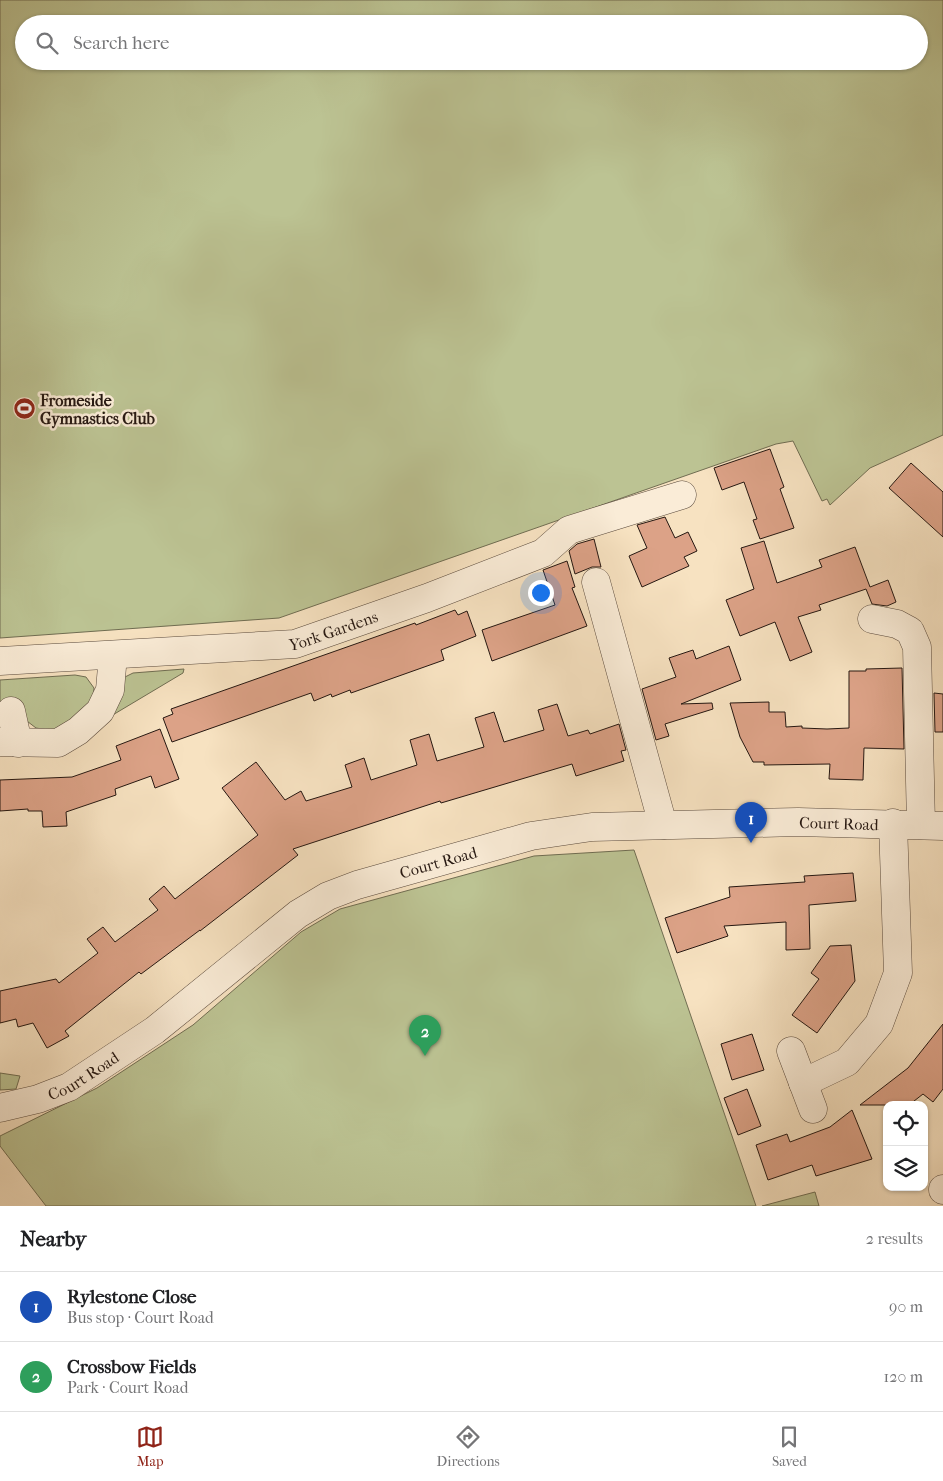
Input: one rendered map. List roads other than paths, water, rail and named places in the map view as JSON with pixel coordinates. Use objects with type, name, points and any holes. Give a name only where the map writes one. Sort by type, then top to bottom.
[{"type":"street","name":"York Gardens","points":[[0,661],[295,644],[427,598],[543,554],[569,530],[682,495]]},
{"type":"street","points":[[596,582],[663,825]]},
{"type":"street","points":[[872,619],[897,624],[910,632],[917,648],[932,825]]},
{"type":"street","points":[[11,711],[9,743],[58,743],[78,730],[100,711],[110,690],[113,655]]},
{"type":"street","name":"Court Road","points":[[0,1108],[38,1099],[69,1087],[155,1030],[298,914],[328,896],[357,884],[531,836],[592,827],[798,822],[932,825]]},
{"type":"street","points":[[803,1083],[847,1062],[879,1024],[898,973],[893,823]]},
{"type":"street","points":[[791,1051],[812,1109]]},
{"type":"place","name":"Fromeside Gymnastics Club","points":[[24,409]]},
{"type":"place","name":"Rylestone Close","points":[[751,843]]},
{"type":"place","name":"Crossbow Fields","points":[[425,1056]]}]
